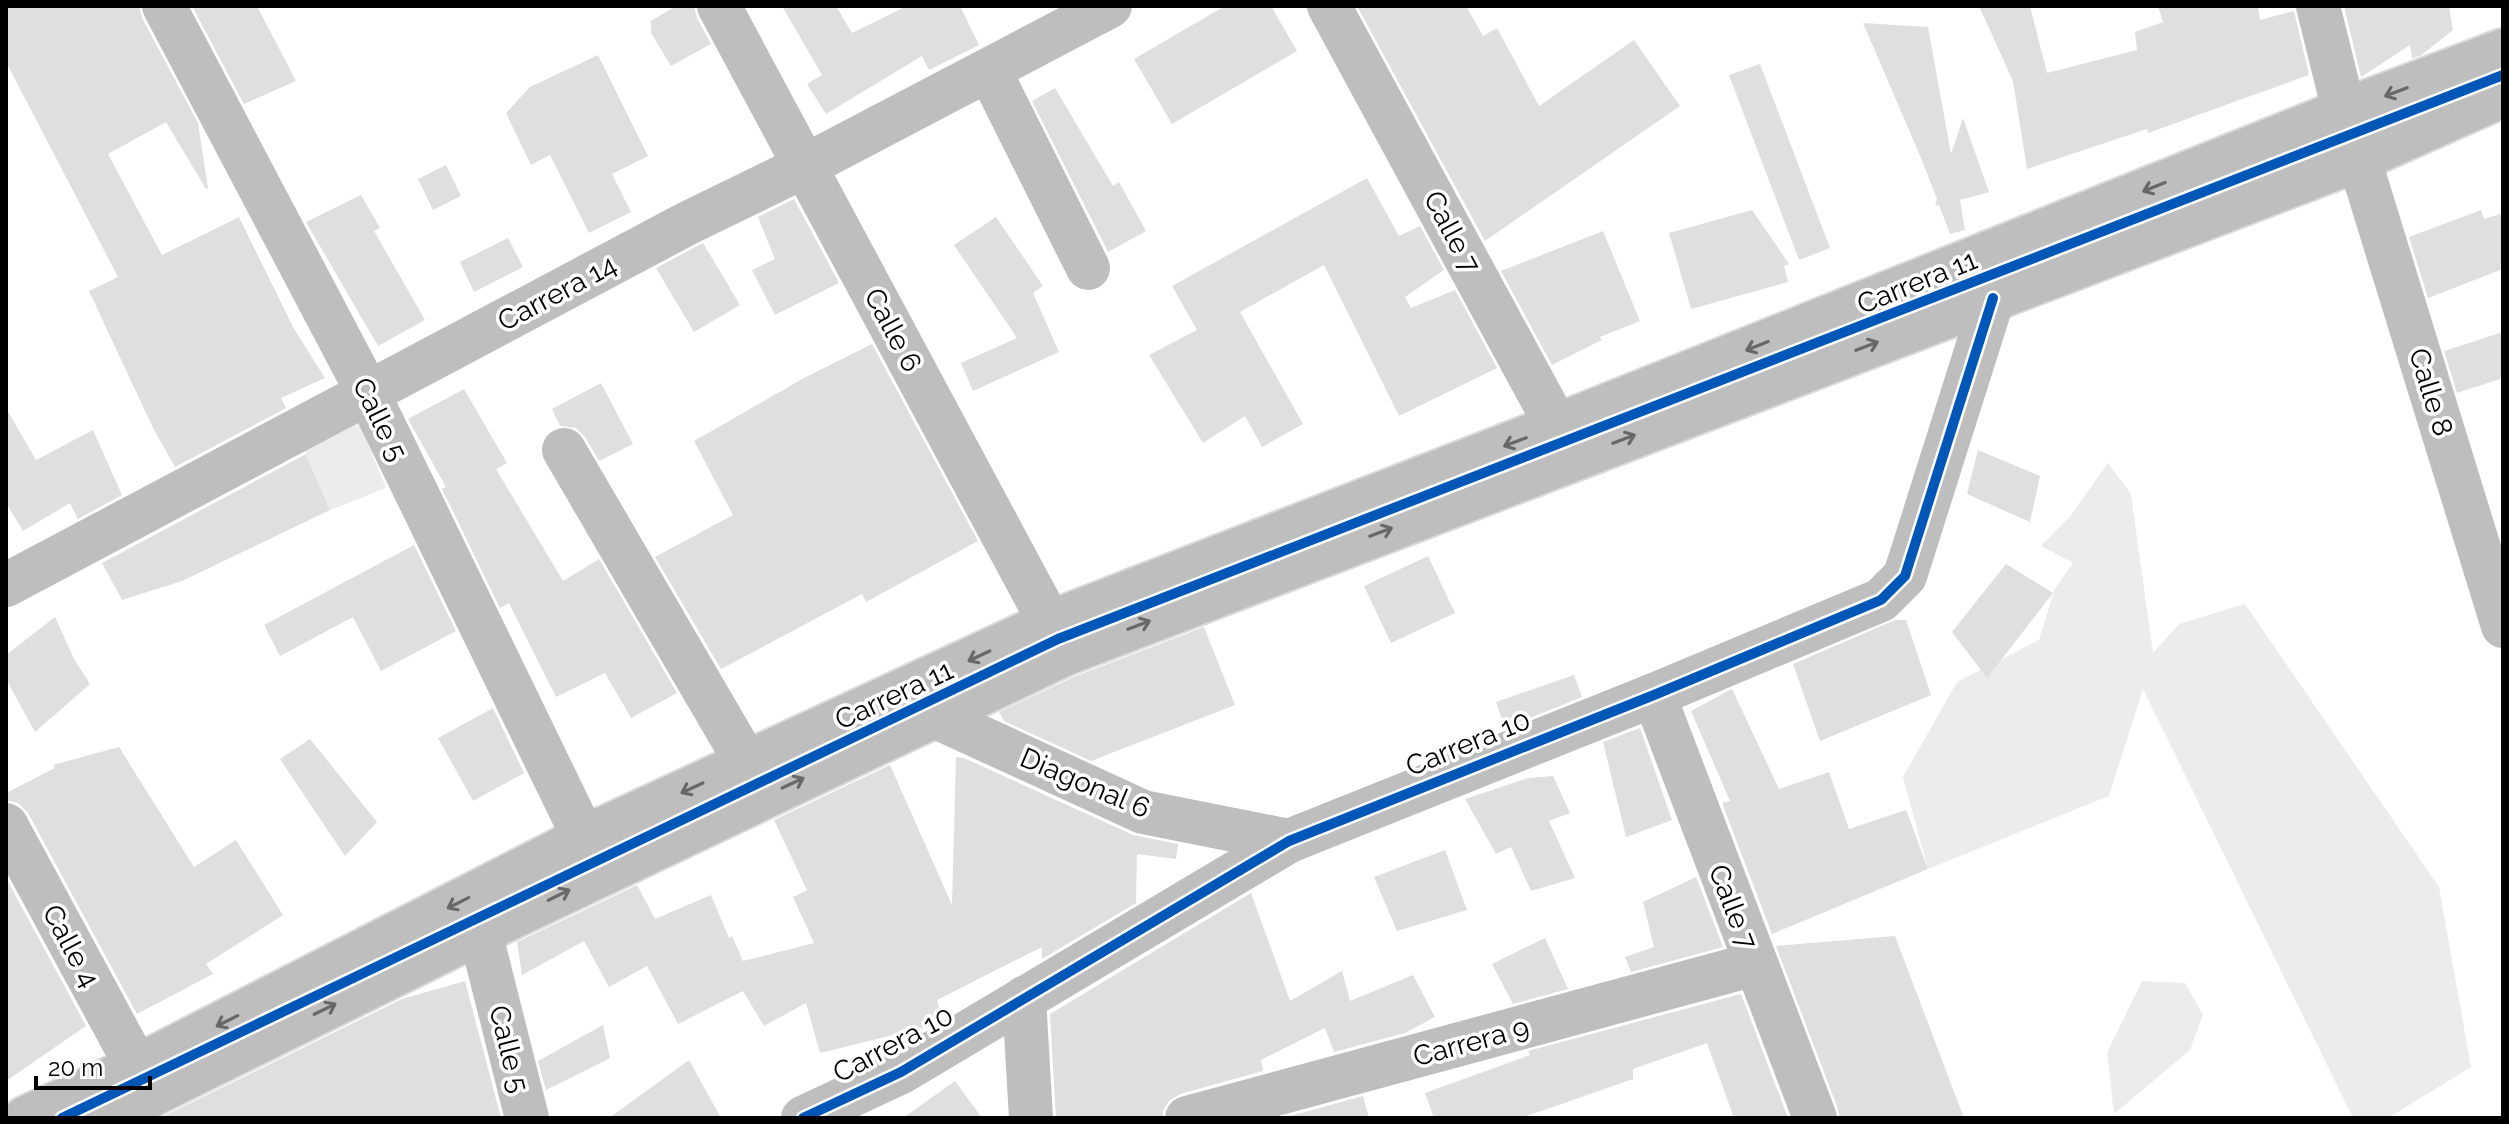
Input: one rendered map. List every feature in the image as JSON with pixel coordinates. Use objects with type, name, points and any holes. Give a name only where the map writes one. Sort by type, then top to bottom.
[{"type":"street","name":"Calle 5","points":[[164,6],[368,393],[584,838]]},
{"type":"street","name":"Calle 6","points":[[719,6],[1058,638]]},
{"type":"street","name":"Carrera 14","points":[[6,585],[688,223],[805,166],[1110,6]]},
{"type":"street","name":"Calle 7","points":[[1329,6],[1565,442]]},
{"type":"street","points":[[2318,6],[2344,111]]},
{"type":"street","name":"Carrera 11","points":[[26,1118],[137,1067],[584,838],[746,762],[1565,442],[2344,111],[2503,51]]},
{"type":"street","points":[[989,70],[1088,268]]},
{"type":"street","name":"Carrera 11","points":[[1565,442],[1993,298],[2359,159],[2503,95]]},
{"type":"street","name":"Calle 8","points":[[2359,159],[2503,626]]},
{"type":"street","name":"Carrera 10","points":[[803,1118],[901,1072],[1289,841],[1881,600],[1905,576],[1993,298]]},
{"type":"street","points":[[564,450],[746,762]]},
{"type":"street","name":"Carrera 11","points":[[104,1118],[480,932],[934,716],[1058,638]]},
{"type":"street","name":"Calle 7","points":[[1654,695],[1815,1118]]},
{"type":"street","name":"Diagonal 6","points":[[934,716],[1143,812],[1289,841]]},
{"type":"street","name":"Calle 4","points":[[6,825],[137,1067]]},
{"type":"street","name":"Calle 5","points":[[480,932],[527,1118]]},
{"type":"street","name":"Carrera 9","points":[[1187,1118],[1755,964]]},
{"type":"street","points":[[1024,998],[1031,1118]]},
{"type":"shaded area","points":[[357,417],[386,488],[330,510],[303,446]]},
{"type":"shaded area","points":[[2108,463],[2131,494],[2153,653],[2179,624],[2245,604],[2439,887],[2471,1067],[2388,1118],[2353,1118],[2143,689],[2109,796],[1928,869],[1903,777],[1957,682],[2039,640],[2055,588],[2073,563],[2041,546],[2071,515]]},
{"type":"shaded area","points":[[2142,981],[2185,983],[2203,1015],[2190,1050],[2114,1114],[2107,1053]]},
{"type":"building","points":[[6,6],[139,6],[142,18],[198,123],[208,188],[166,122],[108,154],[162,255],[239,217],[293,327],[325,378],[281,398],[286,408],[175,467],[153,428],[89,291],[118,277],[6,62]]},
{"type":"building","points":[[192,6],[257,6],[296,81],[244,104]]},
{"type":"building","points":[[676,6],[694,6],[711,44],[671,66],[651,33],[651,21]]},
{"type":"building","points":[[782,6],[836,6],[852,33],[907,6],[960,6],[979,45],[929,70],[922,56],[826,114],[807,84],[822,75]]},
{"type":"building","points":[[1225,6],[1271,6],[1297,51],[1172,124],[1134,59]]},
{"type":"building","points":[[1357,6],[1466,6],[1483,36],[1497,28],[1539,106],[1634,40],[1680,106],[1485,241]]},
{"type":"building","points":[[1979,6],[2030,6],[2047,73],[2137,50],[2135,32],[2163,22],[2158,6],[2258,6],[2260,20],[2294,11],[2309,75],[2148,133],[2147,129],[2027,169],[2013,81]]},
{"type":"building","points":[[2344,6],[2449,6],[2453,30],[2420,56],[2412,58],[2410,45],[2361,77]]},
{"type":"building","points":[[1863,23],[1928,27],[1951,154],[1963,118],[1989,192],[1960,200],[1965,230],[1950,234],[1939,205],[1935,206],[1937,199],[1921,158]]},
{"type":"building","points":[[598,55],[648,156],[612,174],[631,212],[589,233],[550,155],[531,165],[506,113],[530,87]]},
{"type":"building","points":[[1760,64],[1830,248],[1799,260],[1729,75]]},
{"type":"building","points":[[1055,88],[1113,186],[1119,182],[1146,231],[1108,252],[1032,101]]},
{"type":"building","points":[[446,165],[461,196],[433,210],[418,179]]},
{"type":"building","points":[[1367,178],[1399,236],[1420,226],[1444,270],[1405,297],[1411,308],[1455,290],[1497,368],[1399,416],[1324,265],[1240,312],[1303,424],[1262,447],[1245,416],[1203,443],[1149,355],[1197,330],[1172,286]]},
{"type":"building","points":[[361,195],[380,228],[374,231],[425,320],[378,346],[306,222]]},
{"type":"building","points":[[794,199],[839,283],[775,315],[752,270],[775,259],[758,217]]},
{"type":"building","points":[[1752,210],[1789,264],[1784,266],[1788,282],[1691,309],[1669,233]]},
{"type":"building","points":[[2481,210],[2484,219],[2503,213],[2503,269],[2428,298],[2409,237]]},
{"type":"building","points":[[996,217],[1043,286],[1033,293],[1059,352],[973,391],[961,363],[1017,338],[954,245]]},
{"type":"building","points":[[1603,231],[1640,321],[1600,337],[1602,340],[1552,365],[1501,271]]},
{"type":"building","points":[[508,238],[523,267],[474,292],[460,262]]},
{"type":"building","points":[[703,243],[740,305],[694,332],[656,268]]},
{"type":"building","points":[[2503,332],[2503,378],[2457,393],[2444,351]]},
{"type":"building","points":[[872,344],[978,541],[866,602],[862,594],[721,669],[655,557],[733,515],[694,441],[804,378]]},
{"type":"building","points":[[601,383],[633,444],[599,461],[585,437],[576,428],[560,426],[552,409]]},
{"type":"building","points":[[464,389],[507,463],[496,469],[563,581],[599,559],[677,693],[631,718],[605,673],[556,697],[509,603],[500,608],[442,489],[446,487],[408,419]]},
{"type":"building","points":[[6,408],[36,460],[93,430],[122,495],[78,519],[70,503],[23,531],[6,503]]},
{"type":"building","points":[[1978,450],[2040,476],[2030,522],[1967,494]]},
{"type":"building","points":[[306,454],[330,510],[182,581],[122,600],[102,563]]},
{"type":"building","points":[[414,545],[456,631],[381,671],[353,617],[280,656],[264,625]]},
{"type":"building","points":[[1428,556],[1455,613],[1391,643],[1364,586]]},
{"type":"building","points":[[2006,564],[2053,593],[1987,678],[1952,632]]},
{"type":"building","points":[[55,617],[74,659],[90,684],[35,732],[6,679],[6,655]]},
{"type":"building","points":[[1895,620],[1906,620],[1931,695],[1820,741],[1793,664]]},
{"type":"building","points":[[1204,627],[1235,705],[1091,761],[1004,721],[999,712],[1076,676]]},
{"type":"building","points":[[1574,675],[1582,697],[1505,728],[1496,702]]},
{"type":"building","points":[[1732,689],[1779,789],[1829,772],[1849,829],[1906,810],[1928,869],[1772,934],[1722,803],[1730,801],[1691,711]]},
{"type":"building","points":[[493,708],[524,773],[473,801],[438,738]]},
{"type":"building","points":[[1640,728],[1672,820],[1626,837],[1603,742]]},
{"type":"building","points":[[310,739],[377,822],[345,856],[280,759]]},
{"type":"building","points":[[119,747],[194,867],[236,840],[283,915],[206,964],[213,974],[137,1014],[28,813],[18,803],[6,800],[6,793],[55,768],[53,765]]},
{"type":"building","points":[[956,757],[1133,835],[1178,844],[1176,859],[1137,854],[1136,903],[1042,959],[1042,947],[937,1000],[942,1019],[929,1026],[820,1053],[806,1003],[764,1026],[743,991],[678,1024],[647,966],[609,987],[584,941],[522,975],[517,942],[637,885],[655,919],[711,895],[729,938],[732,936],[743,961],[814,943],[793,897],[807,890],[774,820],[890,765],[952,905]]},
{"type":"building","points":[[1553,776],[1570,813],[1549,821],[1575,878],[1531,891],[1511,847],[1496,854],[1465,799],[1528,778]]},
{"type":"building","points":[[1445,850],[1467,910],[1397,931],[1374,877]]},
{"type":"building","points":[[1696,877],[1723,947],[1631,972],[1625,957],[1654,947],[1643,902]]},
{"type":"building","points":[[6,878],[86,1026],[6,1081]]},
{"type":"building","points":[[1251,893],[1290,1001],[1342,971],[1350,1001],[1413,975],[1435,1017],[1405,1033],[1334,1052],[1325,1028],[1261,1060],[1263,1071],[1180,1094],[1169,1101],[1163,1118],[1056,1118],[1050,1014]]},
{"type":"building","points":[[1895,936],[1964,1118],[1839,1118],[1776,946]]},
{"type":"building","points":[[1545,938],[1568,989],[1513,1004],[1492,964]]},
{"type":"building","points":[[465,981],[501,1118],[160,1118],[402,999]]},
{"type":"building","points":[[1741,994],[1788,1118],[1734,1118],[1707,1043],[1633,1069],[1633,1079],[1521,1118],[1434,1118],[1425,1093],[1530,1055],[1528,1051]]},
{"type":"building","points":[[603,1025],[610,1058],[546,1090],[538,1061]]},
{"type":"building","points":[[689,1060],[721,1118],[609,1118]]},
{"type":"building","points":[[955,1081],[982,1118],[903,1118]]},
{"type":"building","points":[[1363,1096],[1369,1118],[1283,1118]]},
{"type":"cycle path","points":[[62,1118],[1058,639],[2503,75]]},
{"type":"cycle path","points":[[803,1118],[901,1072],[1289,841],[1881,600],[1905,576],[1993,298]]}]
